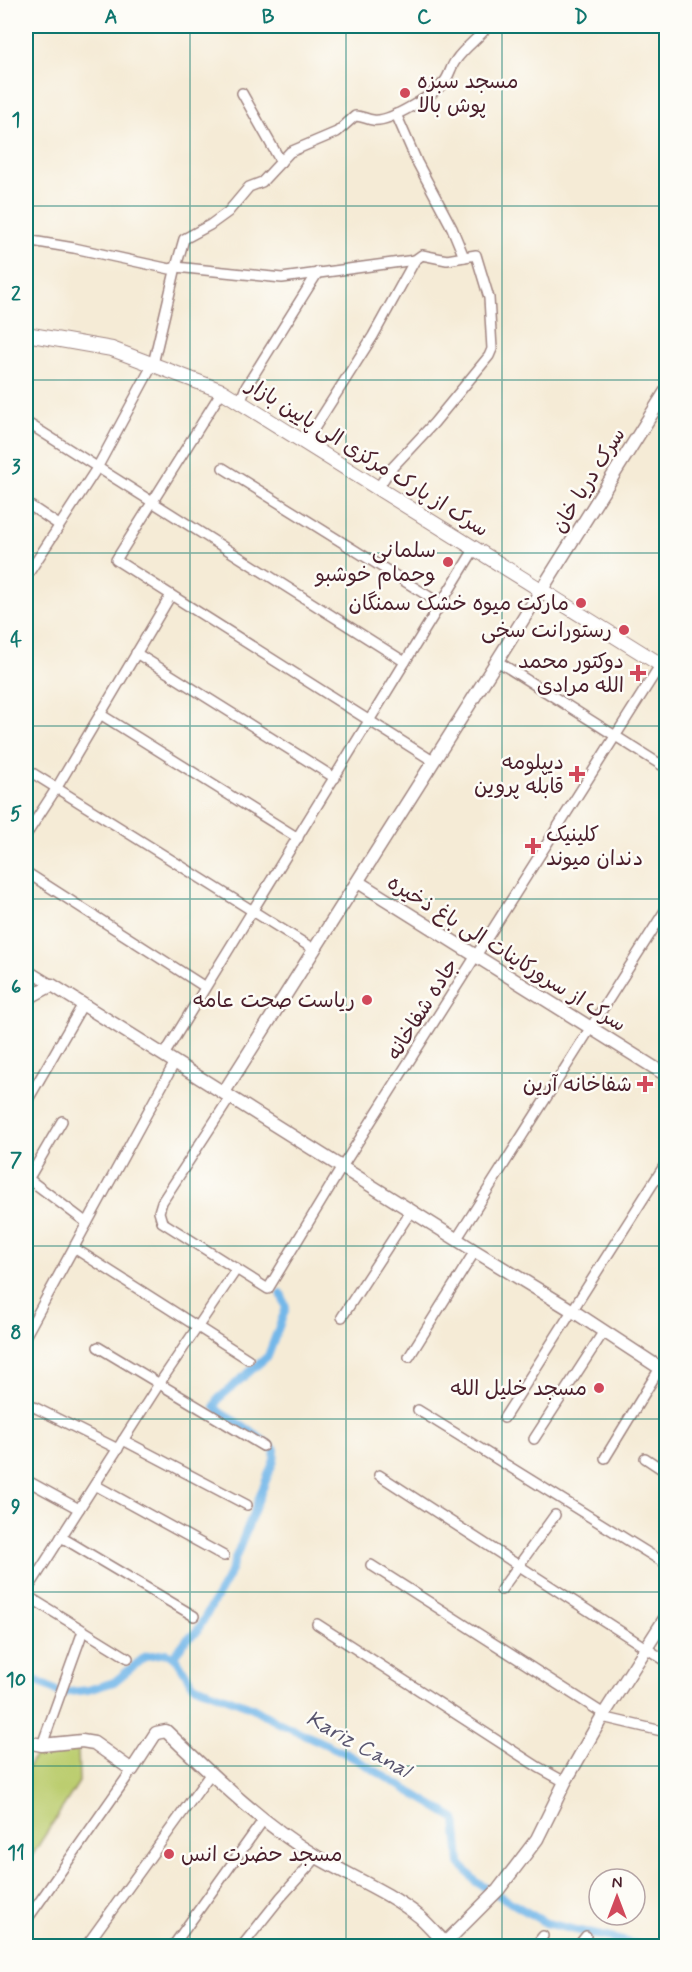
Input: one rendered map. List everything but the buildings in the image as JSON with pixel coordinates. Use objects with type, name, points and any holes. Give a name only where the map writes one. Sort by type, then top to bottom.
[{"type":"main road","name":"سرک از پارک مرکزی الی پایین بازار","points":[[26,334],[112,349],[222,391],[542,590],[665,663]]},
{"type":"street","points":[[26,577],[97,468],[153,364],[184,239],[228,212],[249,187],[262,182],[290,152],[337,132],[355,116],[363,116],[373,121],[396,114],[430,93],[445,81],[456,60],[488,26]]},
{"type":"street","points":[[242,93],[281,162]]},
{"type":"street","points":[[396,114],[464,257]]},
{"type":"street","points":[[26,240],[170,268],[282,278],[415,260]]},
{"type":"street","points":[[305,442],[373,336],[415,260],[422,255],[447,260],[476,255],[489,298],[492,349],[489,356],[434,423],[390,470],[378,488]]},
{"type":"street","points":[[240,402],[246,387],[318,272]]},
{"type":"street","points":[[222,391],[116,560],[433,761]]},
{"type":"street","name":"سرک دریا خان","points":[[227,1094],[666,391]]},
{"type":"street","points":[[26,422],[405,662]]},
{"type":"street","points":[[223,468],[441,604]]},
{"type":"street","points":[[26,503],[59,525]]},
{"type":"street","points":[[164,1055],[475,548]]},
{"type":"street","points":[[26,835],[56,789],[171,595]]},
{"type":"street","points":[[136,653],[335,778]]},
{"type":"street","points":[[497,662],[666,768]]},
{"type":"street","name":"جاده شفاخانه","points":[[236,1270],[266,1289],[270,1288],[342,1167],[616,735],[665,663]]},
{"type":"street","points":[[100,714],[298,838]]},
{"type":"street","points":[[26,769],[315,950]]},
{"type":"street","points":[[26,872],[205,987]]},
{"type":"street","name":"سرک از سرورکاینات الی باغ ذخیره","points":[[358,882],[666,1076]]},
{"type":"street","points":[[456,1240],[666,909]]},
{"type":"street","points":[[26,969],[456,1240],[573,1311],[663,1370],[605,1458]]},
{"type":"street","points":[[26,999],[52,985]]},
{"type":"street","points":[[26,1103],[83,1004]]},
{"type":"street","points":[[26,1335],[176,1062]]},
{"type":"street","points":[[128,1658],[26,1593],[159,1384],[236,1270],[162,1222],[159,1212],[162,1202],[227,1094]]},
{"type":"street","points":[[62,1121],[26,1180],[87,1223]]},
{"type":"street","points":[[504,1418],[666,1164]]},
{"type":"street","points":[[342,1317],[411,1211]]},
{"type":"street","points":[[74,1248],[248,1359]]},
{"type":"street","points":[[409,1357],[475,1251]]},
{"type":"street","points":[[534,1438],[604,1331]]},
{"type":"street","points":[[98,1347],[263,1446]]},
{"type":"street","points":[[26,1404],[121,1444],[247,1505]]},
{"type":"street","points":[[418,1410],[666,1564]]},
{"type":"street","points":[[645,1458],[666,1472]]},
{"type":"street","points":[[379,1475],[666,1661]]},
{"type":"street","points":[[26,1480],[80,1509]]},
{"type":"street","points":[[95,1485],[224,1556]]},
{"type":"street","points":[[501,1590],[555,1515]]},
{"type":"street","points":[[61,1537],[194,1616]]},
{"type":"street","points":[[371,1565],[603,1716],[666,1732]]},
{"type":"street","points":[[26,1921],[156,1733],[166,1731],[264,1819],[317,1857],[354,1876],[420,1917],[447,1945],[494,1894],[537,1839],[565,1782],[603,1716],[666,1617]]},
{"type":"street","points":[[317,1624],[538,1767],[565,1782]]},
{"type":"street","points":[[42,1745],[83,1631]]},
{"type":"street","points":[[26,1742],[42,1745],[82,1741],[94,1743],[132,1770]]},
{"type":"street","points":[[86,1947],[211,1773]]},
{"type":"street","points":[[173,1947],[264,1819]]},
{"type":"street","points":[[242,1947],[281,1897],[317,1857]]},
{"type":"street","points":[[535,1947],[543,1936]]},
{"type":"street","points":[[578,1947],[586,1936]]},
{"type":"green space","points":[[78,1747],[79,1782],[26,1865],[26,1770],[35,1755]]},
{"type":"waterway","points":[[173,1657],[187,1639],[196,1633],[228,1577],[274,1460],[275,1450],[215,1407],[218,1399],[268,1356],[286,1308],[281,1293]]},
{"type":"waterway","name":"Kariz Canal","points":[[26,1675],[60,1693],[88,1690],[114,1682],[146,1656],[167,1653],[177,1660],[193,1685],[251,1707],[275,1721],[347,1754],[456,1819],[460,1863],[476,1882],[546,1923],[644,1946]]},
{"type":"place","name":"مسجد سبزه پوش بالا","points":[[405,93]]},
{"type":"place","name":"سلمانی وحمام خوشبو","points":[[448,562]]},
{"type":"place","name":"مارکت میوه خشک سمنگان","points":[[581,603]]},
{"type":"place","name":"رستورانت سخی","points":[[624,630]]},
{"type":"place","name":"دوکتور محمد الله مرادی","points":[[638,673]]},
{"type":"place","name":"دیپلومه قابله پروین","points":[[577,774]]},
{"type":"place","name":"کلینیک دندان میوند","points":[[533,846]]},
{"type":"place","name":"ریاست صحت عامه","points":[[367,1000]]},
{"type":"place","name":"شفاخانه آرین","points":[[645,1084]]},
{"type":"place","name":"مسجد خلیل الله","points":[[599,1388]]},
{"type":"place","name":"مسجد حضرت انس","points":[[169,1854]]}]
